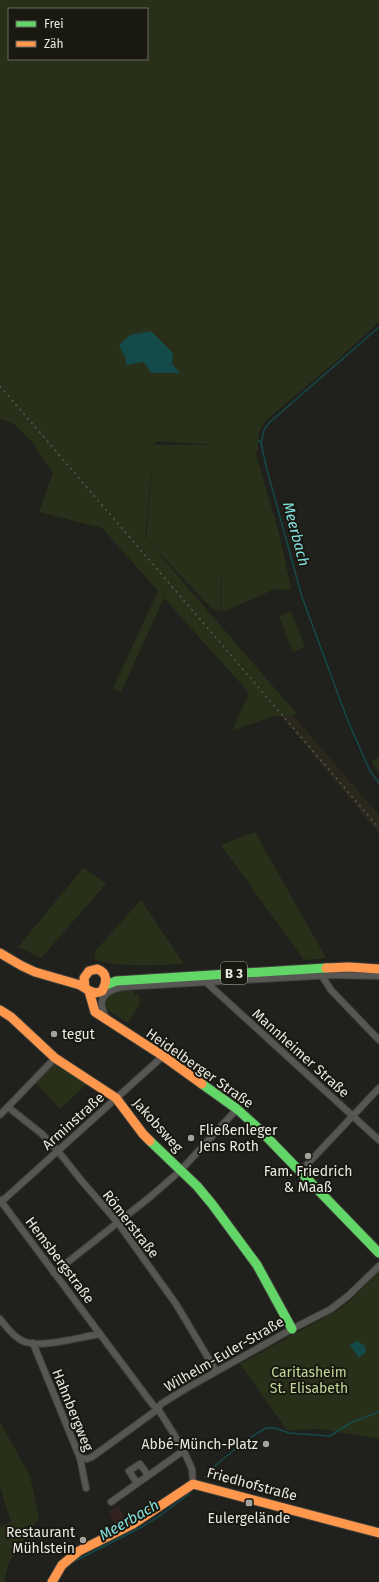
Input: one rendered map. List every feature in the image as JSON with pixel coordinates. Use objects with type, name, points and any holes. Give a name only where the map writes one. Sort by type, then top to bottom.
[{"type":"street","name":"B 3","points":[[0,954],[37,974],[79,984],[94,993],[104,985],[116,981],[316,968],[349,967],[379,969]]},
{"type":"street","name":"B 3","points":[[16,963],[74,977],[84,976],[88,971],[95,969],[102,972],[104,985]]},
{"type":"street","name":"Heidelberger Straße","points":[[84,976],[83,981],[94,1008],[100,1015],[163,1056],[237,1109],[259,1129],[379,1253]]},
{"type":"street","points":[[109,1022],[103,1011],[103,998],[110,990],[132,986],[322,976],[379,976]]},
{"type":"street","points":[[322,976],[331,990],[379,1040]]},
{"type":"street","name":"Mannheimer Straße","points":[[207,983],[379,1140]]},
{"type":"street","points":[[100,1015],[97,1001],[98,995],[104,985]]},
{"type":"street","name":"Jakobsweg","points":[[0,1010],[11,1017],[55,1058],[116,1098],[143,1134],[181,1170],[212,1204],[257,1265],[292,1329]]},
{"type":"street","name":"Arminstraße","points":[[0,1202],[163,1056]]},
{"type":"street","points":[[0,1115],[55,1058]]},
{"type":"street","points":[[300,1172],[379,1088]]},
{"type":"street","name":"Römerstraße","points":[[8,1107],[42,1134],[118,1223],[176,1304],[216,1371]]},
{"type":"street","points":[[54,1273],[118,1223],[181,1170],[237,1109]]},
{"type":"street","name":"Hemsbergstraße","points":[[0,1202],[158,1409],[183,1450],[192,1469],[194,1484]]},
{"type":"street","name":"Wilhelm-Euler-Straße","points":[[80,1458],[87,1459],[92,1457],[158,1409],[161,1404],[174,1395],[336,1306],[379,1266]]},
{"type":"street","points":[[0,1319],[14,1335],[24,1342],[51,1342],[100,1334]]},
{"type":"street","name":"Hahnbergweg","points":[[33,1343],[80,1458],[86,1488]]},
{"type":"street","points":[[111,1502],[183,1450]]},
{"type":"street","points":[[137,1483],[129,1471],[140,1464],[148,1475]]},
{"type":"street","name":"Friedhofstraße","points":[[52,1582],[62,1566],[79,1551],[133,1524],[194,1484],[379,1534]]},
{"type":"shaded area","points":[[0,375],[379,815],[379,834],[281,716],[241,671]]},
{"type":"shaded area","points":[[119,1506],[126,1522],[116,1528],[109,1511]]},
{"type":"green space","points":[[0,0],[379,0],[379,322],[334,363],[265,421],[258,435],[258,451],[255,451],[279,533],[291,588],[289,590],[275,589],[225,611],[221,611],[222,545],[220,611],[212,609],[147,540],[297,714],[270,717],[232,731],[249,693],[164,598],[121,692],[113,688],[158,591],[102,528],[39,512],[53,473],[32,442],[14,424],[0,419]],"holes":[[[158,441],[216,445],[154,445],[146,539],[154,444]]]},
{"type":"green space","points":[[291,611],[305,647],[293,652],[279,616]]},
{"type":"green space","points":[[379,757],[379,773],[371,761]]},
{"type":"green space","points":[[255,832],[326,958],[304,960],[221,845]]},
{"type":"green space","points":[[84,867],[106,884],[41,958],[18,947]]},
{"type":"green space","points":[[141,900],[184,964],[122,965],[100,961],[94,958],[96,950]]},
{"type":"green space","points":[[134,990],[134,995],[139,994],[140,1004],[128,1023],[108,1010],[104,1005],[106,1000],[112,994],[120,991]]},
{"type":"green space","points":[[56,1064],[87,1084],[60,1109],[36,1083],[52,1066]]},
{"type":"green space","name":"Caritasheim St. Elisabeth","points":[[379,1272],[379,1439],[321,1429],[287,1430],[240,1364],[338,1310],[350,1301]]},
{"type":"green space","points":[[0,1422],[30,1476],[39,1518],[9,1562],[4,1582],[0,1582],[0,1526],[11,1522],[0,1487]]},
{"type":"water","points":[[151,331],[173,353],[172,364],[180,373],[151,373],[144,362],[126,365],[126,359],[119,345],[130,335]]},
{"type":"water","points":[[357,1341],[365,1346],[366,1352],[359,1358],[350,1345]]},
{"type":"waterway","name":"Meerbach","points":[[379,327],[270,422],[264,430],[261,443],[302,597],[348,721],[370,771],[379,783]]},
{"type":"waterway","name":"Meerbach","points":[[258,440],[261,443]]},
{"type":"waterway","name":"Meerbach","points":[[205,1477],[217,1464],[245,1441],[266,1428],[275,1428],[289,1433],[330,1436],[352,1422],[379,1412]]},
{"type":"waterway","name":"Meerbach","points":[[75,1561],[140,1528],[158,1517],[190,1493]]},
{"type":"railway","points":[[0,386],[379,828]]},
{"type":"traffic: fast","points":[[106,985],[116,981],[326,968]]},
{"type":"traffic: fast","points":[[202,1084],[237,1109],[259,1129],[379,1253]]},
{"type":"traffic: fast","points":[[150,1141],[197,1186],[212,1204],[257,1265],[292,1329]]},
{"type":"traffic: slow","points":[[0,953],[35,972],[80,985],[88,990],[96,993],[102,991],[106,981],[105,975],[97,969],[89,971],[84,978],[85,988]]},
{"type":"traffic: slow","points":[[326,968],[349,967],[379,969]]},
{"type":"traffic: slow","points":[[89,991],[95,1012],[163,1056],[202,1084]]},
{"type":"traffic: slow","points":[[0,1010],[11,1017],[55,1058],[116,1098],[150,1141]]},
{"type":"traffic: slow","points":[[52,1582],[62,1565],[79,1551],[133,1524],[193,1484],[379,1533]]},
{"type":"place","name":"tegut","points":[[54,1034]]},
{"type":"place","name":"Fließenleger Jens Roth","points":[[191,1138]]},
{"type":"place","name":"Fam. Friedrich & Maaß","points":[[308,1156]]},
{"type":"place","name":"Abbé-Münch-Platz","points":[[266,1444]]},
{"type":"place","name":"Eulergelände","points":[[249,1503]]},
{"type":"place","name":"Restaurant Mühlstein","points":[[83,1540]]}]
